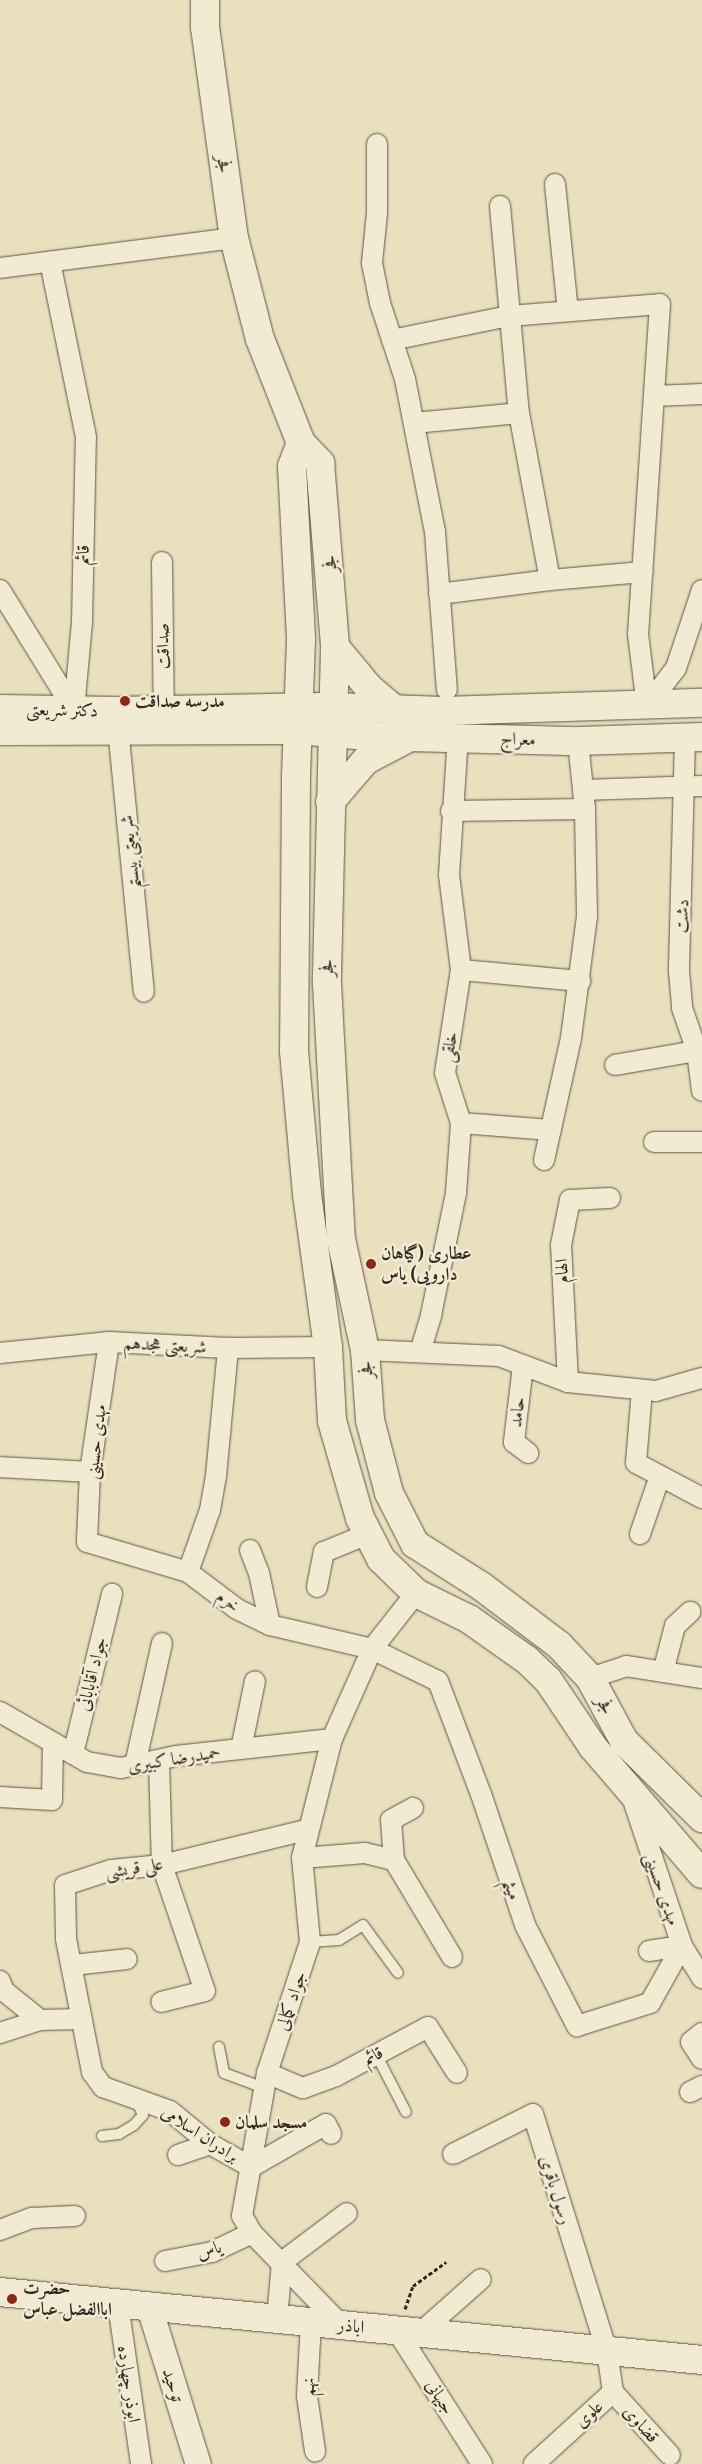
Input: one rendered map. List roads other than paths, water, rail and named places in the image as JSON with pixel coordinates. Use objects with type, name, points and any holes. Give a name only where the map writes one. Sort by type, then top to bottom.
[{"type":"main road","name":"فجر","points":[[205,0],[205,28],[234,238],[260,339],[301,443],[320,463],[335,647],[327,984],[341,1239],[365,1350],[370,1420],[389,1493],[415,1544],[481,1586],[559,1645],[590,1678],[624,1741],[702,1818]]},
{"type":"main road","points":[[301,443],[292,466],[299,559],[294,1051],[307,1194],[328,1347],[332,1420],[360,1518],[381,1559],[416,1593],[469,1619],[527,1660],[548,1680],[593,1747],[632,1796],[702,1874]]},
{"type":"main road","points":[[335,647],[370,688],[393,708]]},
{"type":"main road","name":"معراج","points":[[334,720],[393,708],[443,711],[702,703]]},
{"type":"main road","name":"دکتر شریعتی","points":[[0,709],[74,720],[298,718],[334,720]]},
{"type":"main road","name":"دکتر شریعتی","points":[[164,720],[270,730],[298,718]]},
{"type":"main road","name":"دکتر شریعتی","points":[[0,731],[74,720]]},
{"type":"main road","name":"معراج","points":[[334,720],[411,737],[458,736],[578,741],[694,738]]},
{"type":"main road","points":[[270,730],[287,741],[296,757]]},
{"type":"main road","points":[[330,802],[366,760],[411,737]]},
{"type":"main road","points":[[328,1347],[365,1350]]},
{"type":"main road","name":"اباذر","points":[[0,2292],[702,2360]]},
{"type":"street","points":[[377,144],[377,213],[372,264],[392,340],[405,379],[435,532],[447,690]]},
{"type":"street","points":[[555,184],[568,311]]},
{"type":"street","points":[[500,206],[519,413],[550,580]]},
{"type":"street","points":[[0,268],[234,238]]},
{"type":"street","name":"قائم","points":[[50,262],[86,437],[82,622],[74,720]]},
{"type":"street","points":[[392,340],[509,316],[660,304],[638,634],[647,706]]},
{"type":"street","points":[[654,396],[702,394]]},
{"type":"street","points":[[414,423],[519,413]]},
{"type":"street","name":"صداقت","points":[[162,562],[164,720]]},
{"type":"street","points":[[439,594],[550,580],[643,572]]},
{"type":"street","points":[[0,590],[74,720]]},
{"type":"street","points":[[647,706],[676,668],[702,590]]},
{"type":"street","name":"شریعتی بیستم","points":[[117,721],[144,992]]},
{"type":"street","name":"خلقی","points":[[420,1352],[431,1315],[456,1193],[461,1123],[446,1073],[461,970],[449,875],[451,811],[458,736]]},
{"type":"street","name":"دشت","points":[[694,738],[694,785],[679,971],[682,1008],[699,1050],[702,1091]]},
{"type":"street","points":[[544,1160],[580,981],[587,916],[584,799],[578,741]]},
{"type":"street","points":[[451,811],[584,799],[694,785]]},
{"type":"street","points":[[461,970],[580,981]]},
{"type":"street","points":[[615,1065],[699,1050]]},
{"type":"street","points":[[461,1123],[551,1130]]},
{"type":"street","points":[[654,1142],[702,1142]]},
{"type":"street","name":"الهام","points":[[568,1382],[561,1245],[570,1200],[610,1198]]},
{"type":"street","name":"شریعتی هجدهم","points":[[0,1349],[109,1342],[228,1348],[328,1347]]},
{"type":"street","name":"مهدی حسینی","points":[[88,1542],[90,1472],[109,1342]]},
{"type":"street","points":[[188,1572],[210,1510],[216,1476],[228,1348]]},
{"type":"street","points":[[365,1350],[499,1356],[568,1382],[642,1390],[656,1391],[702,1378]]},
{"type":"street","name":"حامد","points":[[523,1366],[514,1442],[528,1453]]},
{"type":"street","points":[[642,1390],[636,1463],[702,1498]]},
{"type":"street","points":[[0,1467],[90,1472]]},
{"type":"street","points":[[640,1534],[660,1476]]},
{"type":"street","points":[[317,1587],[324,1552],[368,1534]]},
{"type":"street","name":"خرم","points":[[88,1542],[188,1572],[237,1609],[270,1626],[372,1649]]},
{"type":"street","points":[[250,1550],[260,1572],[270,1626]]},
{"type":"street","name":"جواد کمالی","points":[[341,2325],[252,2233],[242,2216],[266,2080],[310,1942],[302,1858],[306,1830],[332,1739],[372,1649],[416,1593]]},
{"type":"street","name":"جواد آقابابائی","points":[[73,1754],[112,1594]]},
{"type":"street","points":[[663,1672],[675,1626],[690,1612]]},
{"type":"street","points":[[135,1765],[162,1643]]},
{"type":"street","name":"میثم","points":[[372,1649],[438,1681],[482,1794],[526,1925],[577,2026],[650,2003],[682,1946]]},
{"type":"street","points":[[590,1678],[626,1666],[702,1678]]},
{"type":"street","points":[[241,1749],[254,1681]]},
{"type":"street","name":"حمیدرضا کبیری","points":[[0,1712],[87,1762],[121,1768],[159,1760],[332,1739]]},
{"type":"street","points":[[0,1797],[52,1800],[53,1744]]},
{"type":"street","points":[[159,1760],[162,1864],[205,1991],[161,2002]]},
{"type":"street","name":"مهدی حسینی","points":[[632,1796],[682,1946],[702,1978]]},
{"type":"street","points":[[413,1808],[391,1820],[394,1860],[452,1957]]},
{"type":"street","name":"علی قریشی","points":[[80,2019],[66,1939],[66,1885],[111,1870],[162,1864],[306,1830]]},
{"type":"street","points":[[302,1858],[365,1853],[394,1860]]},
{"type":"street","points":[[649,1951],[682,1946]]},
{"type":"street","points":[[72,1965],[127,1959]]},
{"type":"street","points":[[0,1981],[4,1992],[40,2020]]},
{"type":"street","points":[[0,2033],[40,2020],[80,2019]]},
{"type":"street","name":"برادران اسلامی","points":[[80,2019],[92,2072],[103,2087],[170,2111],[210,2144],[251,2167]]},
{"type":"street","name":"قائم","points":[[266,2080],[304,2088],[336,2076],[428,2027],[458,2073]]},
{"type":"street","points":[[702,2033],[692,2042],[702,2059]]},
{"type":"street","name":"رسول باقری","points":[[453,2154],[533,2114],[607,2351]]},
{"type":"street","points":[[251,2167],[328,2129]]},
{"type":"street","points":[[178,2155],[210,2144]]},
{"type":"street","points":[[277,2319],[282,2262],[347,2213]]},
{"type":"street","points":[[0,2230],[32,2218],[75,2216]]},
{"type":"street","name":"یاس","points":[[164,2261],[212,2252],[252,2233]]},
{"type":"street","points":[[408,2332],[481,2279]]},
{"type":"street","name":"ابوذر چهارده","points":[[118,2304],[141,2464]]},
{"type":"street","name":"توحید","points":[[148,2307],[198,2464]]},
{"type":"street","name":"نهم","points":[[311,2322],[307,2396],[316,2451]]},
{"type":"street","name":"جیهانی","points":[[408,2332],[482,2464]]},
{"type":"street","name":"علوی","points":[[534,2464],[613,2392],[607,2351]]},
{"type":"street","name":"قضاوی","points":[[613,2392],[670,2456]]},
{"type":"lane","points":[[310,1942],[339,1940],[363,1925],[398,1973]]},
{"type":"lane","points":[[219,2048],[224,2073],[266,2080]]},
{"type":"lane","points":[[376,2054],[406,2112]]},
{"type":"lane","points":[[102,2136],[119,2134],[134,2125],[143,2116],[136,2099]]},
{"type":"place","name":"مدرسه صداقت","points":[[125,701]]},
{"type":"place","name":"عطاری (گیاهان دارویی) یاس","points":[[371,1264]]},
{"type":"place","name":"مسجد سلمان","points":[[225,2122]]},
{"type":"place","name":"حضرت اباالفضل عباس","points":[[12,2299]]}]
